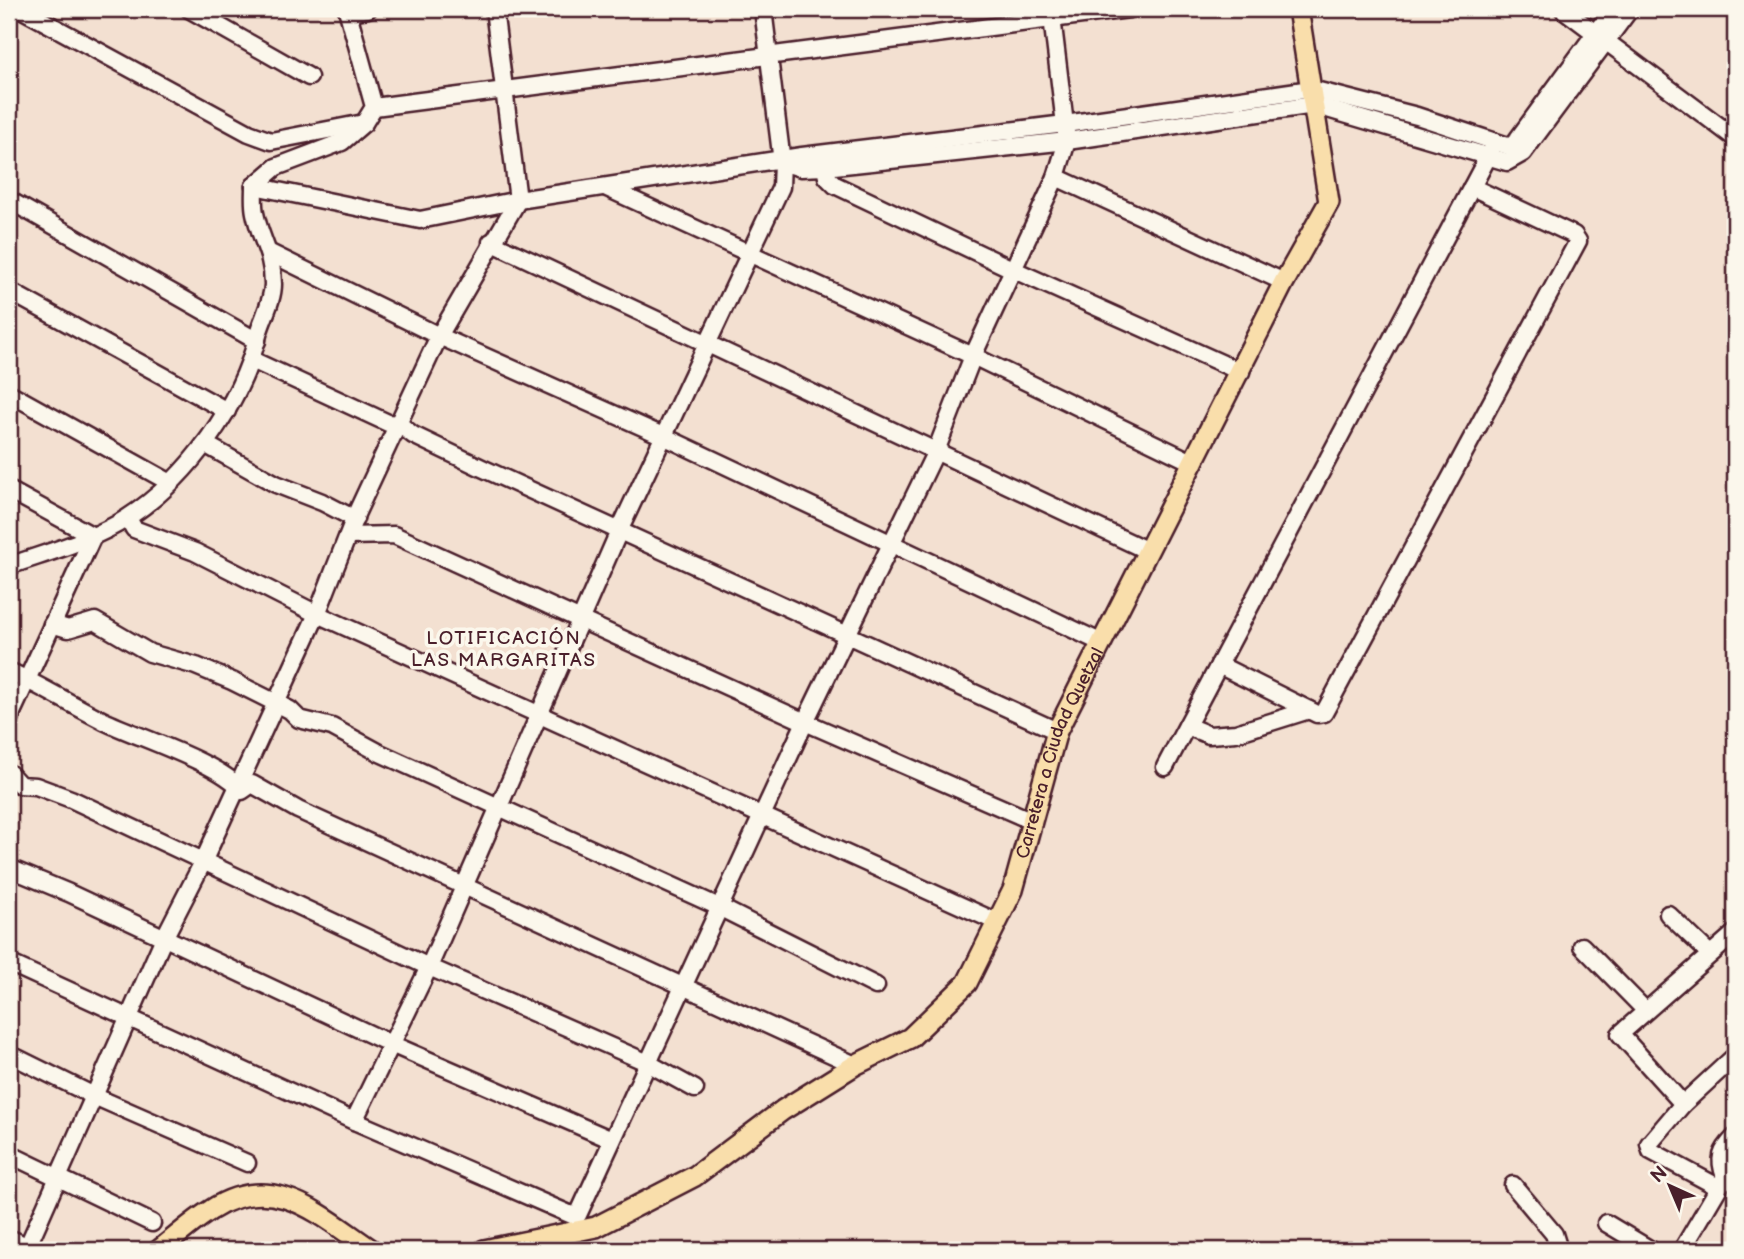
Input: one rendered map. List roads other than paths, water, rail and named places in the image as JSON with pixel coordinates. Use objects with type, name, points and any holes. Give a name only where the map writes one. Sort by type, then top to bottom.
[{"type":"main road","name":"Carretera a Ciudad Quetzal","points":[[484,1250],[596,1227],[695,1176],[783,1110],[855,1065],[911,1038],[967,983],[1013,890],[1057,731],[1100,642],[1241,372],[1284,282],[1329,202],[1298,9]]},
{"type":"main road","points":[[159,1250],[211,1209],[238,1196],[268,1193],[296,1200],[372,1250]]},
{"type":"street","points":[[21,9],[249,134],[271,141],[364,123]]},
{"type":"street","points":[[188,9],[309,77]]},
{"type":"street","points":[[254,186],[276,167],[342,142],[364,123],[374,107],[348,10],[368,9]]},
{"type":"street","points":[[9,1238],[26,1248],[131,1019],[163,940],[203,862],[317,614],[355,519],[439,336],[491,242],[518,200],[494,9]]},
{"type":"street","points":[[354,1121],[429,967],[620,529],[781,187],[782,162],[763,9]]},
{"type":"street","points":[[374,107],[769,56],[1052,14],[1129,9]]},
{"type":"street","points":[[1563,9],[1735,138]]},
{"type":"street","points":[[1363,110],[1412,133],[1507,162],[1523,153],[1601,37],[1613,9]]},
{"type":"street","points":[[254,186],[420,220],[518,200],[782,162],[801,168],[824,161],[1066,132],[1313,97],[1363,110],[1417,116],[1508,146],[1514,144],[1601,37],[1630,9]]},
{"type":"street","points":[[9,963],[354,1121],[574,1216],[582,1212],[646,1062],[805,722],[936,451],[1012,269],[1056,177],[1066,132],[1052,14]]},
{"type":"street","points":[[1412,133],[1417,116]]},
{"type":"street","points":[[1165,767],[1496,143]]},
{"type":"street","points":[[824,161],[827,177],[835,185],[1012,269],[1241,372]]},
{"type":"street","points":[[1056,177],[1284,282]]},
{"type":"street","points":[[9,566],[93,536],[128,518],[170,482],[205,444],[227,411],[252,360],[273,287],[270,253],[255,213],[254,186]]},
{"type":"street","points":[[1219,665],[1317,714],[1324,713],[1578,241],[1574,235],[1472,187]]},
{"type":"street","points":[[607,188],[974,356],[1194,463]]},
{"type":"street","points":[[9,200],[257,341]]},
{"type":"street","points":[[491,242],[1148,551]]},
{"type":"street","points":[[270,253],[439,336],[663,436],[1100,642]]},
{"type":"street","points":[[9,291],[227,411]]},
{"type":"street","points":[[252,360],[325,396],[388,423],[399,424],[413,435],[482,468],[1057,731]]},
{"type":"street","points":[[9,393],[170,482]]},
{"type":"street","points":[[205,444],[276,484],[322,502],[355,519]]},
{"type":"street","points":[[9,490],[93,536]]},
{"type":"street","points":[[128,518],[134,529],[195,552],[317,614],[997,922]]},
{"type":"street","points":[[348,536],[394,535],[805,722],[1032,821]]},
{"type":"street","points":[[9,719],[93,536]]},
{"type":"street","points":[[52,624],[68,629],[95,621],[150,653],[196,666],[290,710],[299,719],[332,727],[380,753],[719,907],[876,986]]},
{"type":"street","points":[[9,671],[103,720],[175,751],[237,784],[242,791],[252,784],[298,810],[855,1065]]},
{"type":"street","points":[[1187,726],[1209,735],[1236,733],[1309,710]]},
{"type":"street","points":[[9,773],[20,785],[36,786],[71,799],[429,967],[646,1062],[695,1088]]},
{"type":"street","points":[[9,868],[69,893],[163,940],[391,1044],[612,1140]]},
{"type":"street","points":[[1668,914],[1710,954]]},
{"type":"street","points":[[1683,1104],[1619,1036],[1645,1010],[1735,933]]},
{"type":"street","points":[[1581,946],[1645,1010]]},
{"type":"street","points":[[9,1054],[96,1097],[247,1163]]},
{"type":"street","points":[[1726,1182],[1648,1148],[1683,1104],[1735,1056]]},
{"type":"street","points":[[1682,1250],[1726,1182],[1721,1155],[1735,1137]]},
{"type":"street","points":[[9,1154],[152,1223]]},
{"type":"street","points":[[1513,1185],[1554,1234],[1559,1250]]},
{"type":"street","points":[[1606,1223],[1651,1250]]},
{"type":"district","name":"LOTIFICACIÓN LAS MARGARITAS","points":[[504,648]]}]
